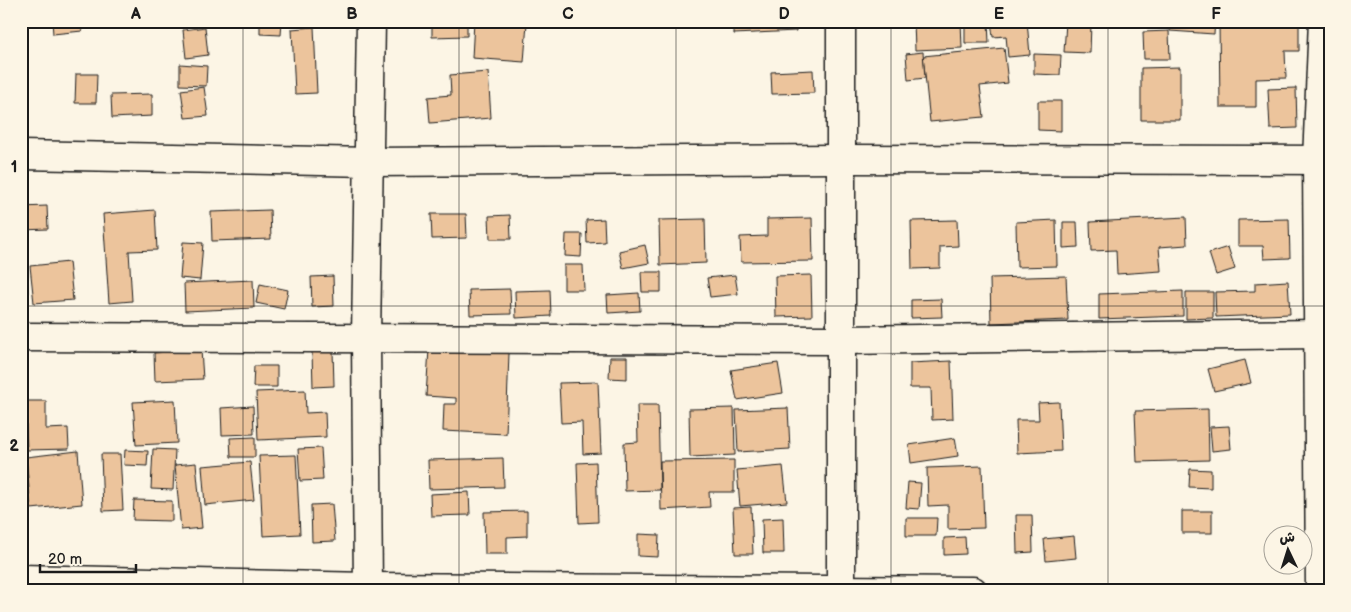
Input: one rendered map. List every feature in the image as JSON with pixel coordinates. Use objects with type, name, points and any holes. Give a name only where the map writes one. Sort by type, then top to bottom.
[{"type":"street","points":[[368,589],[366,337],[371,21]]},
{"type":"street","points":[[841,21],[841,590]]},
{"type":"street","points":[[1320,591],[1325,456],[1317,334],[1324,160],[1323,21]]},
{"type":"street","points":[[21,155],[370,162],[840,159],[1324,160]]},
{"type":"street","points":[[21,337],[840,340],[1317,334]]},
{"type":"street","points":[[21,579],[368,589],[973,591]]},
{"type":"building","points":[[52,21],[82,21],[82,31],[53,34]]},
{"type":"building","points":[[260,21],[282,21],[281,35],[260,34]]},
{"type":"building","points":[[432,21],[467,21],[467,36],[432,37]]},
{"type":"building","points":[[474,21],[527,23],[524,62],[472,58]]},
{"type":"building","points":[[734,21],[796,21],[796,31],[734,34]]},
{"type":"building","points":[[914,21],[961,21],[962,48],[915,50]]},
{"type":"building","points":[[965,21],[988,21],[989,43],[965,43]]},
{"type":"building","points":[[991,21],[1027,21],[1030,55],[1008,57],[1006,36],[993,37]]},
{"type":"building","points":[[1170,21],[1215,21],[1214,34],[1170,31]]},
{"type":"building","points":[[1219,21],[1299,21],[1299,51],[1285,51],[1286,78],[1256,79],[1256,107],[1220,107]]},
{"type":"building","points":[[1066,22],[1091,23],[1090,53],[1064,52]]},
{"type":"building","points":[[205,27],[208,55],[186,58],[183,30]]},
{"type":"building","points":[[314,27],[317,93],[295,94],[292,29]]},
{"type":"building","points":[[1169,31],[1170,59],[1144,59],[1143,32]]},
{"type":"building","points":[[1004,48],[1008,83],[980,86],[984,117],[930,122],[923,56]]},
{"type":"building","points":[[923,52],[925,78],[908,80],[906,54]]},
{"type":"building","points":[[1034,54],[1061,55],[1060,75],[1034,74]]},
{"type":"building","points":[[180,64],[207,66],[206,86],[180,85]]},
{"type":"building","points":[[1180,67],[1180,120],[1141,120],[1141,68]]},
{"type":"building","points":[[813,70],[814,93],[772,94],[771,72]]},
{"type":"building","points":[[488,72],[491,118],[430,123],[428,97],[451,95],[450,75]]},
{"type":"building","points":[[76,74],[97,74],[96,103],[75,103]]},
{"type":"building","points":[[204,87],[208,116],[185,118],[181,90]]},
{"type":"building","points":[[1296,88],[1297,128],[1270,129],[1268,89]]},
{"type":"building","points":[[152,94],[152,116],[112,118],[111,95]]},
{"type":"building","points":[[1038,101],[1061,101],[1061,131],[1038,130]]},
{"type":"building","points":[[47,206],[48,229],[21,230],[21,207]]},
{"type":"building","points":[[155,210],[157,250],[129,251],[132,301],[109,303],[103,214]]},
{"type":"building","points":[[270,210],[271,239],[212,241],[211,212]]},
{"type":"building","points":[[431,214],[466,214],[467,238],[432,239]]},
{"type":"building","points":[[510,215],[511,239],[490,239],[489,216]]},
{"type":"building","points":[[1186,217],[1187,245],[1159,247],[1161,271],[1117,274],[1116,250],[1091,251],[1090,222]]},
{"type":"building","points":[[812,218],[813,261],[741,262],[740,237],[767,236],[767,219]]},
{"type":"building","points":[[604,219],[605,242],[587,243],[586,220]]},
{"type":"building","points":[[705,219],[706,263],[660,265],[659,220]]},
{"type":"building","points":[[1289,219],[1290,258],[1264,259],[1263,246],[1238,246],[1238,220]]},
{"type":"building","points":[[957,220],[958,246],[940,247],[940,268],[912,269],[911,221]]},
{"type":"building","points":[[1056,220],[1057,266],[1017,267],[1016,222]]},
{"type":"building","points":[[1063,222],[1077,222],[1078,247],[1063,248]]},
{"type":"building","points":[[566,234],[582,234],[581,257],[565,256]]},
{"type":"building","points":[[183,242],[203,243],[200,280],[180,278]]},
{"type":"building","points":[[645,245],[649,263],[623,268],[619,251]]},
{"type":"building","points":[[1228,247],[1235,269],[1216,275],[1209,253]]},
{"type":"building","points":[[21,254],[27,254],[28,302],[21,303]]},
{"type":"building","points":[[69,262],[73,300],[34,303],[30,266]]},
{"type":"building","points":[[564,265],[583,265],[584,290],[564,290]]},
{"type":"building","points":[[641,272],[661,272],[661,292],[642,292]]},
{"type":"building","points":[[735,275],[738,294],[710,297],[707,278]]},
{"type":"building","points":[[811,275],[812,316],[776,317],[775,276]]},
{"type":"building","points":[[333,276],[334,306],[312,307],[311,277]]},
{"type":"building","points":[[1066,276],[1068,320],[991,323],[990,278]]},
{"type":"building","points":[[253,280],[254,308],[185,311],[184,283]]},
{"type":"building","points":[[1288,281],[1290,314],[1216,317],[1215,292],[1255,291],[1255,283]]},
{"type":"building","points":[[260,284],[288,290],[284,309],[256,303]]},
{"type":"building","points":[[510,289],[511,314],[470,315],[469,290]]},
{"type":"building","points":[[550,290],[551,316],[516,318],[515,291]]},
{"type":"building","points":[[1183,291],[1183,316],[1099,319],[1099,294]]},
{"type":"building","points":[[1186,292],[1213,292],[1213,318],[1186,319]]},
{"type":"building","points":[[639,293],[640,311],[608,313],[607,295]]},
{"type":"building","points":[[941,299],[942,317],[911,318],[911,300]]},
{"type":"building","points":[[429,349],[509,353],[506,434],[443,431],[444,404],[456,404],[456,398],[426,396]]},
{"type":"building","points":[[201,350],[203,379],[155,381],[154,353]]},
{"type":"building","points":[[333,351],[334,386],[313,387],[312,352]]},
{"type":"building","points":[[610,357],[627,357],[627,379],[609,378]]},
{"type":"building","points":[[1245,360],[1251,383],[1214,391],[1208,369]]},
{"type":"building","points":[[951,361],[953,419],[932,420],[931,388],[910,388],[910,363]]},
{"type":"building","points":[[778,363],[783,393],[737,400],[731,370]]},
{"type":"building","points":[[254,366],[277,366],[277,387],[253,387]]},
{"type":"building","points":[[598,382],[601,453],[583,454],[582,422],[561,423],[559,383]]},
{"type":"building","points":[[305,390],[306,413],[325,412],[326,437],[258,440],[256,392]]},
{"type":"building","points":[[175,400],[177,443],[136,445],[133,402]]},
{"type":"building","points":[[25,401],[46,401],[46,429],[68,428],[69,449],[27,450]]},
{"type":"building","points":[[1059,402],[1061,451],[1017,453],[1016,420],[1039,420],[1038,403]]},
{"type":"building","points":[[637,405],[658,405],[660,490],[625,491],[624,443],[638,442]]},
{"type":"building","points":[[253,406],[254,434],[222,435],[221,408]]},
{"type":"building","points":[[734,408],[735,455],[690,457],[689,409]]},
{"type":"building","points":[[788,408],[790,449],[738,452],[736,410]]},
{"type":"building","points":[[1208,409],[1209,460],[1137,462],[1135,411]]},
{"type":"building","points":[[1229,426],[1231,449],[1212,451],[1210,427]]},
{"type":"building","points":[[255,437],[255,457],[231,457],[230,438]]},
{"type":"building","points":[[955,438],[958,456],[911,463],[909,445]]},
{"type":"building","points":[[321,448],[323,480],[300,481],[298,449]]},
{"type":"building","points":[[153,449],[175,450],[173,490],[151,489]]},
{"type":"building","points":[[125,450],[148,451],[147,466],[124,465]]},
{"type":"building","points":[[78,451],[82,504],[31,509],[26,457]]},
{"type":"building","points":[[101,454],[120,454],[123,510],[103,511]]},
{"type":"building","points":[[296,455],[300,534],[263,536],[259,456]]},
{"type":"building","points":[[503,458],[504,487],[429,489],[428,460]]},
{"type":"building","points":[[734,460],[734,492],[709,492],[710,507],[661,510],[660,461]]},
{"type":"building","points":[[250,462],[254,500],[205,505],[202,466]]},
{"type":"building","points":[[596,462],[598,522],[579,523],[577,463]]},
{"type":"building","points":[[196,463],[202,528],[181,530],[175,465]]},
{"type":"building","points":[[783,466],[787,502],[740,506],[737,470]]},
{"type":"building","points":[[982,466],[984,528],[948,529],[948,505],[928,506],[927,468]]},
{"type":"building","points":[[1190,469],[1211,470],[1211,488],[1189,487]]},
{"type":"building","points":[[908,482],[921,483],[919,509],[906,508]]},
{"type":"building","points":[[469,492],[470,515],[431,516],[430,494]]},
{"type":"building","points":[[134,500],[172,501],[172,521],[133,520]]},
{"type":"building","points":[[332,504],[335,541],[312,542],[311,505]]},
{"type":"building","points":[[751,507],[753,554],[735,554],[733,508]]},
{"type":"building","points":[[527,511],[527,536],[507,537],[507,554],[485,554],[484,512]]},
{"type":"building","points":[[1182,511],[1212,511],[1212,533],[1182,533]]},
{"type":"building","points":[[21,513],[29,514],[27,539],[21,539]]},
{"type":"building","points":[[1016,515],[1032,515],[1033,552],[1017,553]]},
{"type":"building","points":[[783,518],[784,553],[763,553],[762,519]]},
{"type":"building","points":[[906,518],[937,518],[936,536],[906,536]]},
{"type":"building","points":[[638,534],[659,535],[658,557],[638,556]]},
{"type":"building","points":[[1074,536],[1076,558],[1046,561],[1044,539]]},
{"type":"building","points":[[965,537],[966,554],[944,555],[944,538]]}]
